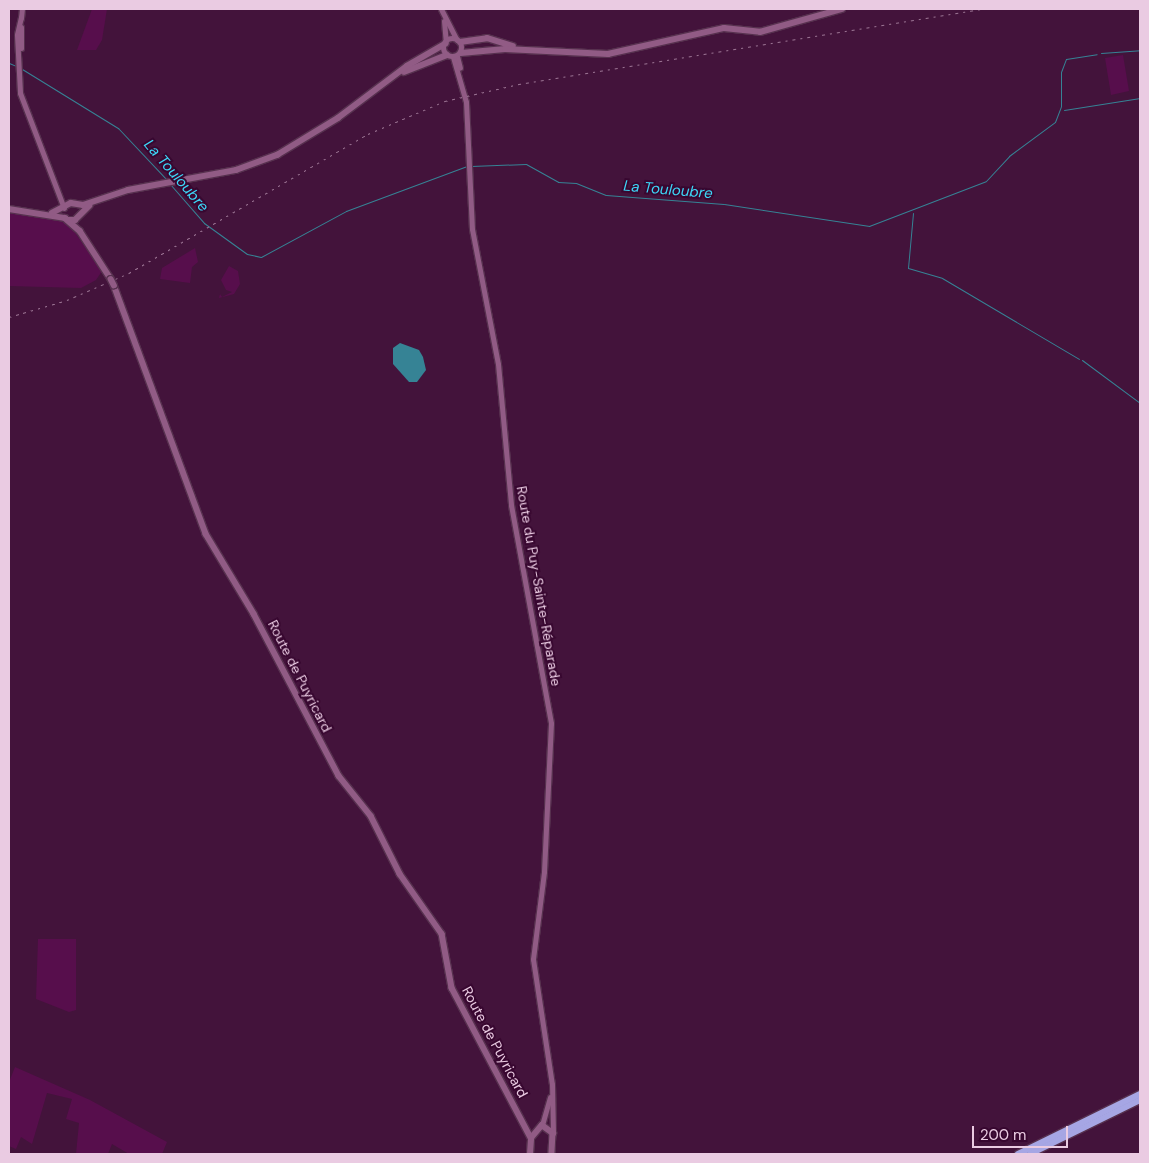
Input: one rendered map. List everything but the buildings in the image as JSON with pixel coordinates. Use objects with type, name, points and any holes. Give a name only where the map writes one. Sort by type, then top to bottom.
[{"type":"highway","points":[[1018,1154],[1140,1095]]},
{"type":"highway","points":[[1030,1154],[1140,1100]]},
{"type":"main road","points":[[394,77],[455,55],[527,50],[608,54],[724,28],[760,32],[842,9]]},
{"type":"main road","points":[[52,213],[74,204],[97,201],[120,192],[176,183],[236,170],[277,155],[350,110],[394,77],[446,43],[487,38],[527,50]]},
{"type":"main road","points":[[455,55],[458,41]]},
{"type":"main road","points":[[446,43],[455,55]]},
{"type":"main road","points":[[9,210],[52,213],[66,219],[79,216],[97,201]]},
{"type":"main road","name":"Route de Puyricard","points":[[74,204],[79,216],[80,232]]},
{"type":"main road","points":[[63,209],[66,219]]},
{"type":"main road","name":"Route de Puyricard","points":[[66,219],[80,232],[112,282],[206,534],[254,614],[339,776],[371,816],[400,874],[442,934],[452,988],[532,1138]]},
{"type":"main road","name":"Route de Puyricard","points":[[521,1116],[553,1133]]},
{"type":"main road","points":[[530,1154],[532,1138],[541,1126]]},
{"type":"main road","points":[[552,1154],[553,1133]]},
{"type":"street","points":[[22,9],[22,17],[17,35],[20,94],[61,196],[63,209]]},
{"type":"street","points":[[441,9],[458,41]]},
{"type":"street","points":[[441,9],[446,43]]},
{"type":"street","name":"Route du Puy-Sainte-Réparade","points":[[455,55],[464,93],[472,229],[498,364],[511,505],[551,723],[544,872],[533,959],[552,1084],[553,1133]]},
{"type":"street","points":[[61,196],[74,204]]},
{"type":"street","name":"Route du Puy-Sainte-Réparade","points":[[541,1126],[552,1084]]},
{"type":"shaded area","points":[[92,9],[107,9],[102,40],[96,50],[77,50]]},
{"type":"shaded area","points":[[1123,55],[1129,91],[1111,95],[1105,58]]},
{"type":"shaded area","points":[[9,212],[49,214],[69,224],[102,271],[96,280],[81,288],[9,286]]},
{"type":"shaded area","points":[[195,248],[198,262],[192,267],[190,283],[160,279],[162,268]]},
{"type":"shaded area","points":[[229,266],[238,271],[240,284],[234,294],[219,298],[220,294],[222,297],[232,292],[226,290],[221,280]]},
{"type":"shaded area","points":[[400,343],[419,350],[423,357],[426,370],[417,382],[409,382],[393,364],[393,348]]},
{"type":"shaded area","points":[[38,939],[76,939],[76,1010],[69,1012],[36,999]]},
{"type":"shaded area","points":[[15,1067],[90,1100],[167,1142],[162,1154],[129,1154],[112,1144],[108,1154],[76,1154],[79,1123],[66,1119],[72,1099],[47,1093],[32,1144],[21,1137],[16,1149],[9,1146],[9,1082]]},
{"type":"waterway","name":"La Touloubre","points":[[1101,53],[1140,50]]},
{"type":"waterway","name":"La Touloubre","points":[[471,166],[526,164],[558,182],[576,183],[606,195],[724,204],[869,226],[986,181],[1009,156],[1055,122],[1061,106],[1061,72],[1066,59],[1097,54]]},
{"type":"waterway","name":"La Touloubre","points":[[9,63],[16,66]]},
{"type":"waterway","name":"La Touloubre","points":[[22,69],[118,128],[168,181]]},
{"type":"waterway","points":[[1064,110],[1140,98]]},
{"type":"waterway","name":"La Touloubre","points":[[170,184],[204,223],[247,254],[261,257],[346,211],[467,166]]},
{"type":"waterway","points":[[913,213],[908,268],[942,278],[1079,359]]},
{"type":"waterway","points":[[1082,360],[1140,403]]},
{"type":"railway","points":[[9,317],[67,300],[129,273],[368,134],[445,101],[519,84],[983,9]]}]
